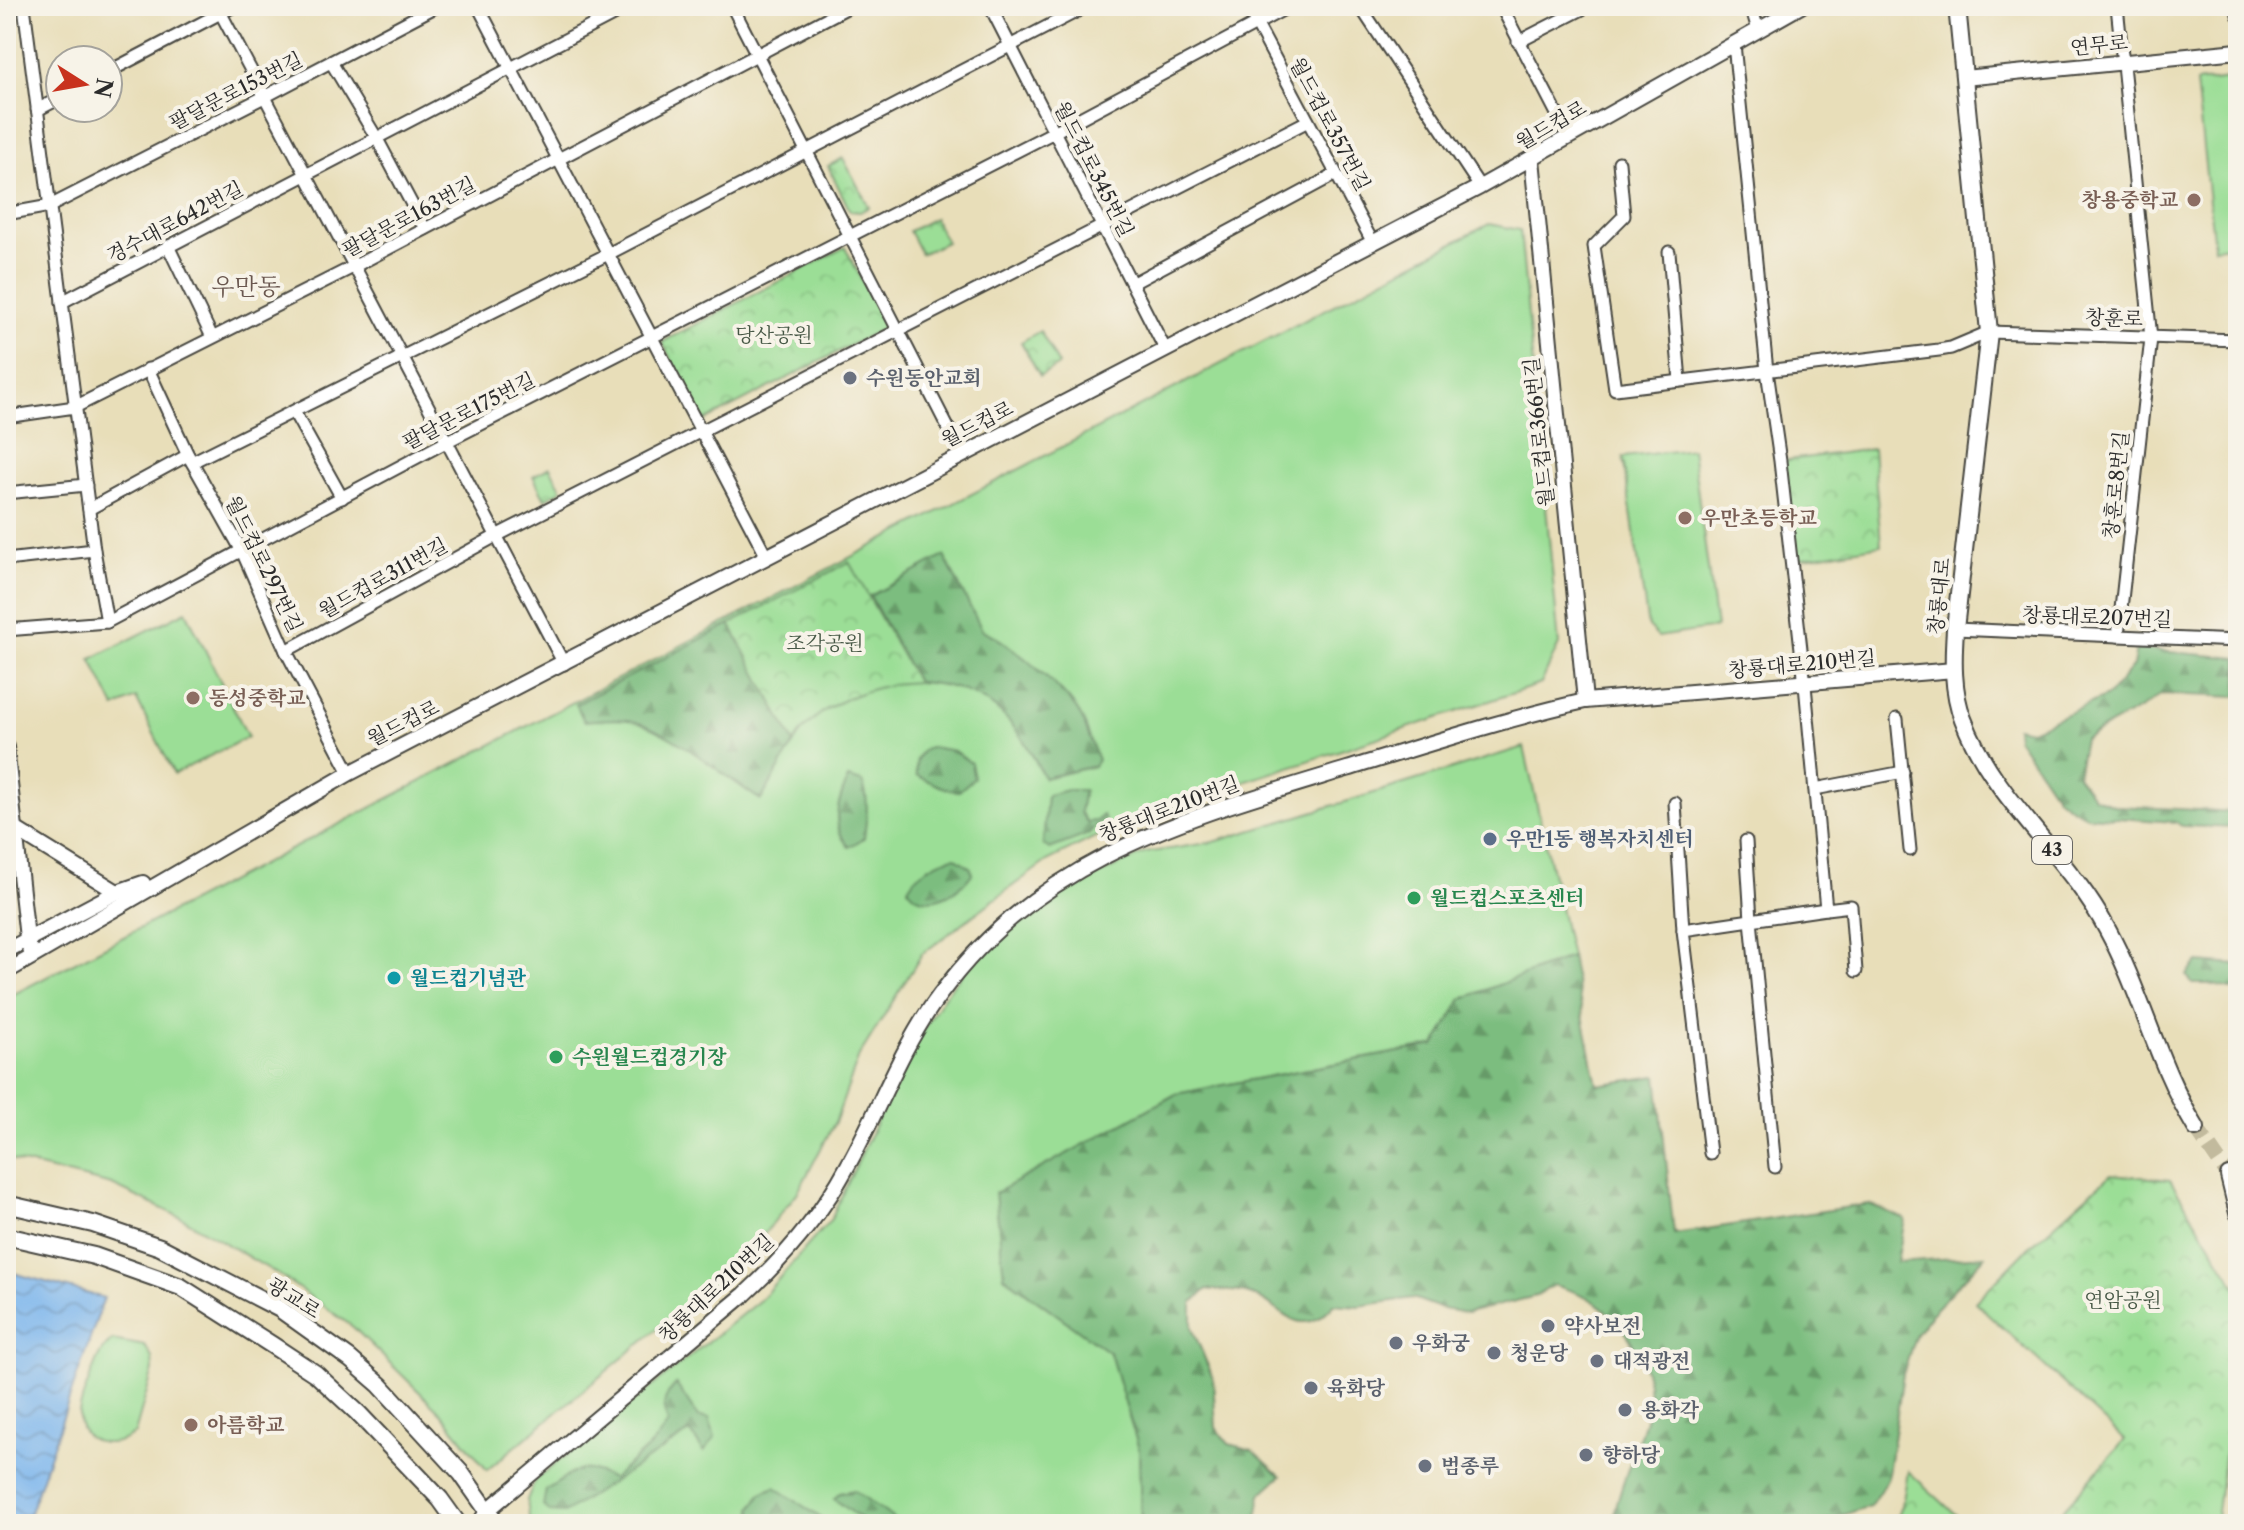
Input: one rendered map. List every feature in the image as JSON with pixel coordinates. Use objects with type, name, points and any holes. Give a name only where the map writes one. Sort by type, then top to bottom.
[{"type":"main road","name":"창룡대로","points":[[1957,6],[1989,332],[1955,629],[1954,670],[1958,700],[1970,735],[2010,798],[2095,907],[2122,961],[2164,1069],[2196,1128]]},
{"type":"main road","points":[[2238,1183],[2229,1176],[2238,1213]]},
{"type":"main road","name":"광교로","points":[[6,1204],[93,1224],[160,1247],[280,1309],[350,1359],[380,1385],[461,1473],[488,1519]]},
{"type":"main road","points":[[6,1236],[94,1256],[181,1287],[316,1374],[440,1499],[458,1524]]},
{"type":"street","points":[[24,6],[94,550],[107,622]]},
{"type":"street","points":[[124,63],[219,10],[234,6]]},
{"type":"street","name":"팔달문로153번길","points":[[6,214],[50,206],[437,6]]},
{"type":"street","points":[[478,6],[767,557]]},
{"type":"street","name":"경수대로642번길","points":[[62,302],[630,6]]},
{"type":"street","points":[[732,6],[962,455]]},
{"type":"street","name":"팔달문로163번길","points":[[6,417],[75,407],[353,267],[850,6]]},
{"type":"street","name":"월드컵로345번길","points":[[990,6],[1165,349]]},
{"type":"street","points":[[89,509],[402,358],[1087,6]]},
{"type":"street","name":"월드컵로357번길","points":[[1247,6],[1372,241]]},
{"type":"street","points":[[1054,132],[1290,6]]},
{"type":"street","points":[[1360,6],[1480,187]]},
{"type":"street","points":[[1501,6],[1569,137]]},
{"type":"street","points":[[1518,42],[1588,6]]},
{"type":"street","points":[[1751,6],[1758,30]]},
{"type":"street","name":"창훈로8번길","points":[[2117,6],[2151,338],[2118,636]]},
{"type":"street","points":[[2237,6],[2238,15]]},
{"type":"street","name":"월드컵로","points":[[6,972],[170,874],[350,773],[1480,187],[1798,7]]},
{"type":"street","points":[[219,10],[564,664]]},
{"type":"street","points":[[1734,44],[1767,371],[1805,685],[1826,909]]},
{"type":"street","name":"연무로","points":[[1964,78],[2238,51]]},
{"type":"street","points":[[331,62],[376,137],[425,229]]},
{"type":"street","points":[[37,110],[44,106]]},
{"type":"street","name":"월드컵로311번길","points":[[286,651],[496,536],[1308,121]]},
{"type":"street","name":"팔달문로175번길","points":[[6,630],[107,622],[446,442],[1054,132]]},
{"type":"street","name":"월드컵로366번길","points":[[1532,159],[1585,701]]},
{"type":"street","points":[[1619,162],[1624,216],[1594,246],[1615,389],[1939,350],[1989,332]]},
{"type":"street","points":[[1133,283],[1336,174]]},
{"type":"street","points":[[168,246],[212,337]]},
{"type":"street","points":[[1669,252],[1680,381]]},
{"type":"street","name":"창훈로","points":[[1989,332],[2238,340]]},
{"type":"street","name":"월드컵로297번길","points":[[148,369],[190,458],[242,551],[286,651],[350,773]]},
{"type":"street","points":[[294,412],[342,498]]},
{"type":"street","points":[[6,493],[86,485]]},
{"type":"street","points":[[6,560],[94,550]]},
{"type":"street","name":"창룡대로207번길","points":[[1955,629],[2238,641]]},
{"type":"street","name":"창룡대로210번길","points":[[488,1519],[745,1294],[783,1256],[847,1168],[898,1064],[931,1008],[981,947],[1048,890],[1099,857],[1206,813],[1528,713],[1585,701],[1805,685],[1954,670]]},
{"type":"street","points":[[1897,719],[1910,850]]},
{"type":"street","points":[[6,747],[27,938],[32,956]]},
{"type":"street","points":[[1815,789],[1903,772]]},
{"type":"street","points":[[1675,803],[1683,930],[1710,1153]]},
{"type":"street","points":[[6,849],[15,829]]},
{"type":"street","points":[[15,829],[117,892]]},
{"type":"street","points":[[1746,841],[1775,1167]]},
{"type":"street","name":"월드컵로","points":[[6,951],[117,892],[170,874]]},
{"type":"street","points":[[1683,930],[1851,906],[1856,971]]},
{"type":"green space","points":[[2238,78],[2238,245],[2214,248],[2196,83]]},
{"type":"green space","points":[[843,158],[869,207],[860,212],[850,211],[828,166]]},
{"type":"green space","points":[[934,218],[946,242],[921,254],[909,231]]},
{"type":"green space","points":[[1489,224],[1520,230],[1559,644],[1541,684],[1129,820],[1047,861],[999,896],[922,954],[859,1056],[836,1120],[798,1192],[749,1253],[487,1470],[441,1413],[353,1327],[281,1276],[182,1218],[112,1185],[6,1159],[6,999],[10,996]]},
{"type":"green space","name":"당산공원","points":[[845,247],[886,327],[703,422],[662,342]]},
{"type":"green space","points":[[1040,331],[1059,365],[1040,376],[1021,342]]},
{"type":"green space","points":[[1692,449],[1716,628],[1658,637],[1648,627],[1623,457]]},
{"type":"green space","points":[[1873,449],[1881,545],[1792,560],[1780,461]]},
{"type":"green space","points":[[550,467],[562,490],[545,499],[533,476]]},
{"type":"green space","points":[[944,556],[982,630],[1037,668],[1075,707],[1098,760],[1094,766],[1044,778],[1022,738],[996,709],[962,690],[917,682],[870,596]]},
{"type":"green space","name":"조각공원","points":[[849,562],[917,682],[883,686],[848,698],[816,717],[794,743],[730,624]]},
{"type":"green space","points":[[186,611],[248,737],[174,774],[136,698],[115,708],[91,659]]},
{"type":"green space","points":[[730,624],[794,743],[761,800],[662,733],[628,720],[584,721],[576,704]]},
{"type":"green space","points":[[2136,649],[2238,658],[2238,697],[2162,694],[2084,739],[2077,775],[2094,797],[2116,806],[2238,812],[2238,828],[2087,816],[2058,798],[2017,738],[2016,727],[2031,730],[2109,695],[2133,666]]},
{"type":"green space","points":[[931,747],[954,751],[971,763],[974,778],[959,791],[954,791],[916,775],[918,757]]},
{"type":"green space","points":[[1524,747],[1571,957],[1462,999],[1436,1045],[1176,1094],[1099,1137],[1004,1276],[1110,1353],[1139,1449],[1141,1524],[530,1524],[527,1500],[535,1480],[760,1300],[831,1219],[908,1054],[943,998],[977,954],[1012,926],[1076,885],[1145,853],[1214,842]]},
{"type":"green space","points":[[848,778],[862,782],[867,802],[864,838],[849,847],[837,822]]},
{"type":"green space","points":[[1084,790],[1080,812],[1087,822],[1096,821],[1103,815],[1105,820],[1089,834],[1050,849],[1043,845],[1047,795]]},
{"type":"green space","points":[[955,857],[971,868],[972,874],[959,888],[932,900],[915,895],[908,888],[928,868]]},
{"type":"green space","points":[[1571,957],[1597,1085],[1657,1076],[1674,1234],[1869,1204],[1905,1219],[1897,1262],[1985,1256],[1916,1334],[1903,1374],[1887,1480],[1870,1506],[1816,1524],[1613,1524],[1619,1495],[1647,1412],[1647,1379],[1635,1347],[1625,1332],[1601,1307],[1576,1292],[1554,1285],[1536,1296],[1467,1313],[1443,1309],[1413,1298],[1359,1306],[1334,1304],[1321,1316],[1309,1322],[1299,1322],[1246,1293],[1207,1289],[1192,1303],[1192,1328],[1213,1378],[1216,1428],[1229,1444],[1252,1450],[1281,1476],[1261,1494],[1256,1524],[1141,1524],[1139,1449],[1110,1353],[1004,1276],[995,1193],[1176,1094],[1435,1045],[1462,999]]},
{"type":"green space","points":[[2198,962],[2238,965],[2238,991],[2210,984],[2192,984],[2187,975]]},
{"type":"green space","name":"연암공원","points":[[2111,1174],[2170,1180],[2238,1289],[2238,1386],[2230,1411],[2216,1520],[2219,1524],[2050,1524],[2125,1440],[1975,1302],[2025,1251]]},
{"type":"green space","points":[[112,1340],[145,1346],[152,1358],[153,1370],[135,1433],[126,1439],[108,1443],[98,1442],[84,1433],[79,1414],[102,1350]]},
{"type":"green space","points":[[676,1384],[698,1417],[709,1418],[715,1438],[704,1452],[690,1432],[564,1513],[550,1512],[543,1506],[546,1490],[571,1474],[584,1469],[612,1479],[642,1453],[668,1423],[664,1402]]},
{"type":"green space","points":[[1908,1471],[1966,1524],[1895,1524],[1902,1506]]},
{"type":"green space","points":[[775,1487],[830,1524],[759,1524],[752,1508],[761,1493]]},
{"type":"green space","points":[[854,1490],[901,1524],[868,1524],[834,1499],[840,1493]]},
{"type":"water","points":[[6,1271],[104,1298],[26,1524],[6,1520]]},
{"type":"tunnel","points":[[2196,1128],[2229,1176]]},
{"type":"place","name":"창용중학교","points":[[2194,200]]},
{"type":"place","name":"수원동안교회","points":[[850,378]]},
{"type":"place","name":"우만초등학교","points":[[1685,518]]},
{"type":"place","name":"동성중학교","points":[[193,698]]},
{"type":"place","name":"우만1동 행복자치센터","points":[[1490,839]]},
{"type":"place","name":"월드컵스포츠센터","points":[[1414,898]]},
{"type":"place","name":"월드컵기념관","points":[[394,978]]},
{"type":"place","name":"수원월드컵경기장","points":[[556,1057]]},
{"type":"place","name":"약사보전","points":[[1548,1326]]},
{"type":"place","name":"우화궁","points":[[1396,1343]]},
{"type":"place","name":"청운당","points":[[1494,1353]]},
{"type":"place","name":"대적광전","points":[[1597,1361]]},
{"type":"place","name":"육화당","points":[[1311,1388]]},
{"type":"place","name":"용화각","points":[[1625,1410]]},
{"type":"place","name":"아름학교","points":[[191,1425]]},
{"type":"place","name":"향하당","points":[[1586,1455]]},
{"type":"place","name":"범종루","points":[[1425,1466]]},
{"type":"district","name":"우만동","points":[[246,287]]}]
